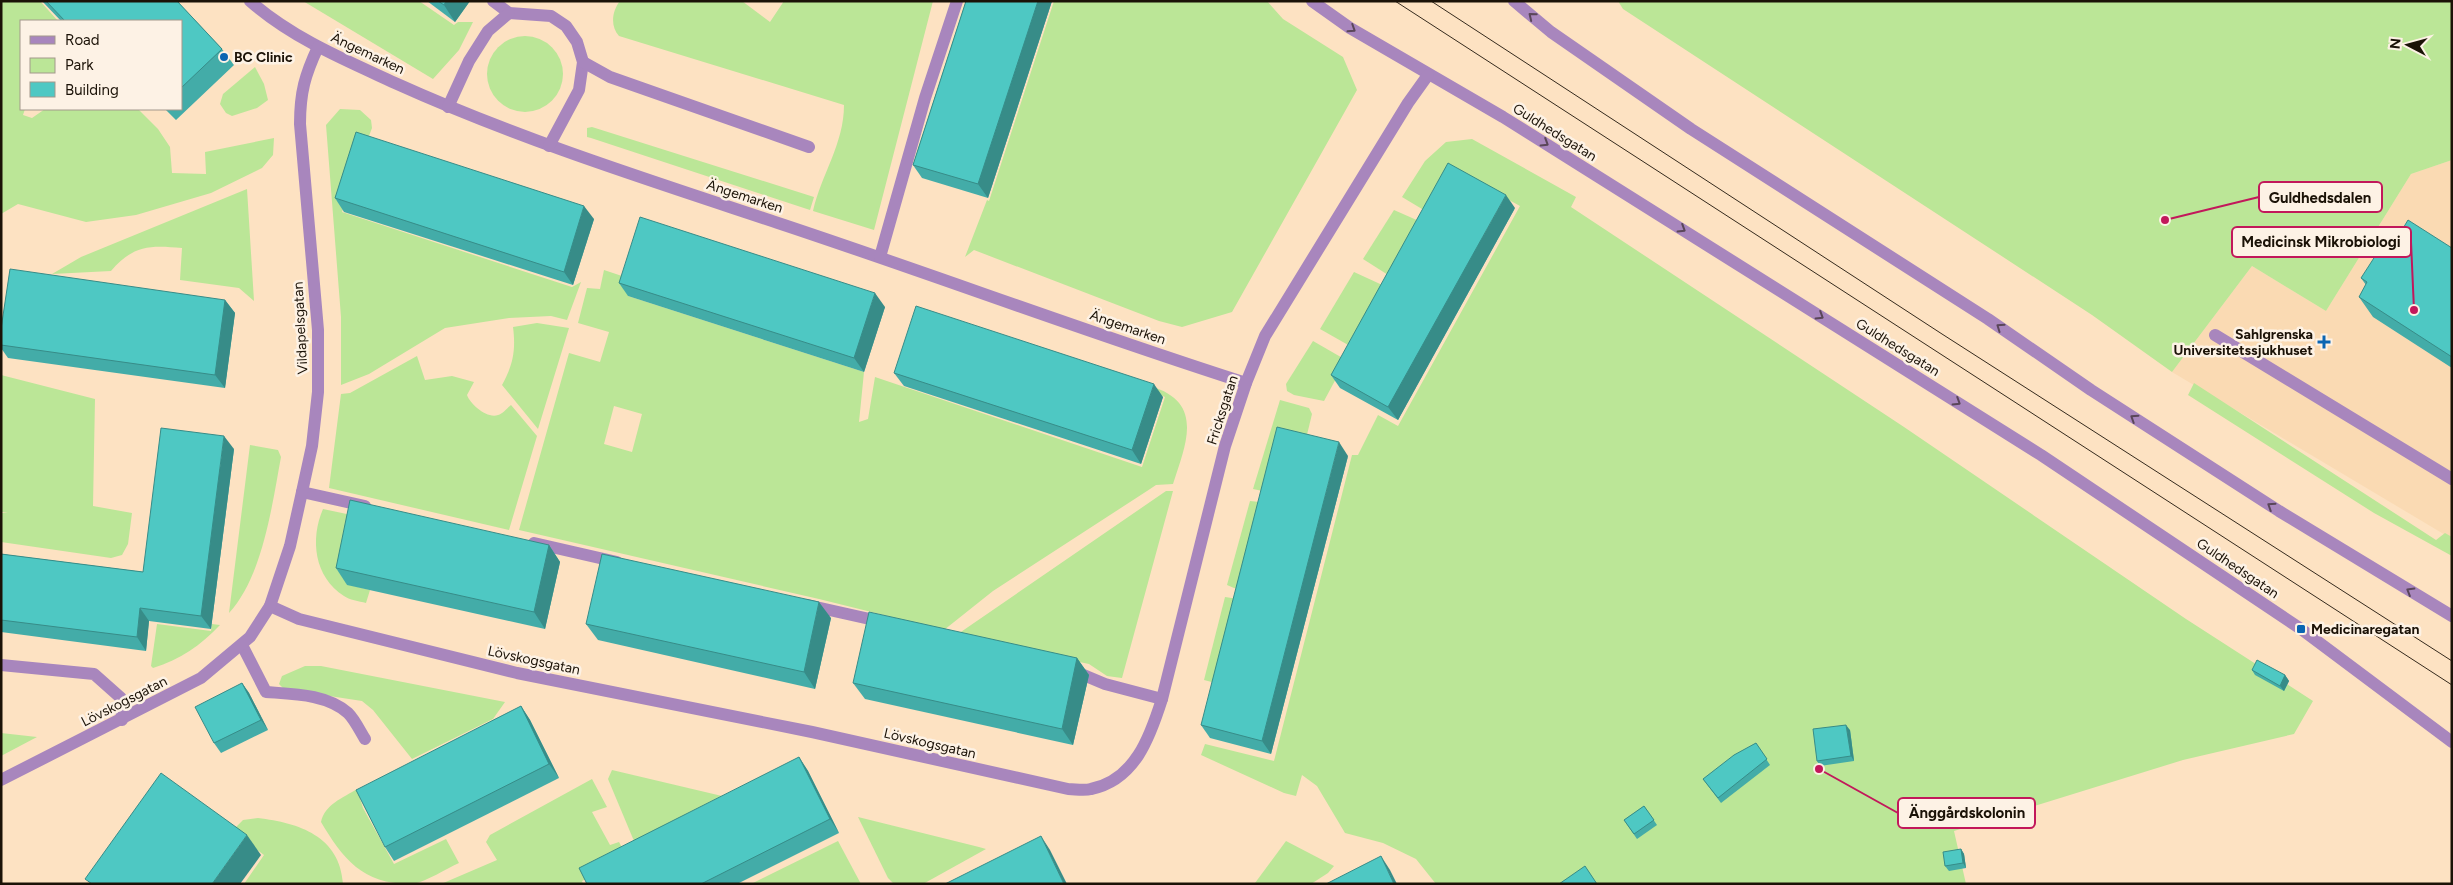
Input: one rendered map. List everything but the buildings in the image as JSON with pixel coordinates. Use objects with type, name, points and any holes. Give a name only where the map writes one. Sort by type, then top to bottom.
[{"type":"street","name":"Ängemarken","points":[[250,1],[267,16],[318,47],[448,107],[549,146],[1246,383]]},
{"type":"street","points":[[493,1],[509,13],[551,16],[566,26],[577,42],[583,62],[578,90],[549,146]]},
{"type":"street","points":[[880,257],[925,98],[957,1]]},
{"type":"street","name":"Guldhedsgatan","points":[[1312,1],[1350,28],[1503,117],[2041,455],[2301,629],[2452,742]]},
{"type":"street","points":[[1514,1],[1551,32],[1691,129],[1988,319],[2091,390],[2271,506],[2452,616]]},
{"type":"street","points":[[448,107],[469,61],[488,31],[509,13]]},
{"type":"street","name":"Vildapelsgatan","points":[[270,606],[288,553],[302,492],[312,446],[318,392],[318,330],[300,124],[300,96],[305,74],[318,47]]},
{"type":"street","points":[[583,62],[610,77],[809,147]]},
{"type":"street","name":"Fricksgatan","points":[[1113,782],[1133,763],[1149,739],[1162,699],[1225,446],[1246,383],[1266,336],[1408,103],[1428,75]]},
{"type":"street","points":[[2215,335],[2452,479]]},
{"type":"street","points":[[302,492],[378,509]]},
{"type":"street","points":[[519,540],[633,566]]},
{"type":"street","points":[[795,602],[892,624]]},
{"type":"street","name":"Lövskogsgatan","points":[[1,780],[122,720],[201,678],[242,645],[257,628],[270,606],[299,619],[517,673],[812,732],[1068,789],[1091,789],[1113,782]]},
{"type":"street","points":[[242,645],[266,692],[287,693],[334,702],[349,714],[365,739]]},
{"type":"street","points":[[1,665],[94,674],[121,698],[122,720]]},
{"type":"street","points":[[1064,668],[1119,688],[1162,699]]},
{"type":"shaded area","name":"Sahlgrenska Universitetssjukhuset","points":[[2452,160],[2452,539],[2172,372],[2252,266],[2326,311],[2411,174]]},
{"type":"green space","points":[[1,1],[40,1],[57,20],[20,20],[20,110],[25,110],[23,115],[32,118],[44,110],[139,110],[158,129],[170,147],[172,173],[206,174],[205,152],[274,138],[273,155],[262,168],[211,193],[136,215],[86,222],[18,204],[1,214]]},
{"type":"green space","points":[[303,1],[419,1],[454,25],[458,22],[473,22],[459,50],[433,79]]},
{"type":"green space","points":[[620,1],[742,1],[770,22],[784,1],[933,1],[874,230],[813,211],[840,133],[844,105],[619,36],[614,28],[613,18],[615,9]]},
{"type":"green space","points":[[1054,1],[1267,1],[1283,19],[1343,57],[1357,90],[1232,312],[1182,327],[1159,321],[974,250],[965,257],[987,200],[989,201]]},
{"type":"green space","points":[[1618,1],[2452,1],[2452,160],[2411,174],[2326,311],[2252,266],[2172,372],[2092,315],[1623,9]]},
{"type":"green space","points":[[525,36],[540,39],[552,47],[560,59],[563,74],[560,89],[552,101],[540,109],[525,112],[510,109],[498,101],[490,89],[487,74],[490,59],[498,47],[510,39]]},
{"type":"green space","points":[[255,67],[264,84],[268,100],[257,108],[232,116],[226,113],[220,104],[223,94]]},
{"type":"green space","points":[[340,109],[360,110],[371,120],[372,128],[366,144],[363,144],[342,212],[572,287],[581,282],[567,320],[551,316],[509,318],[445,328],[369,374],[341,385],[341,317],[326,125]]},
{"type":"green space","points":[[592,127],[814,197],[810,210],[587,137],[587,128]]},
{"type":"green space","points":[[1472,139],[1576,197],[1571,207],[1904,427],[2186,619],[2313,701],[2294,734],[2183,760],[1954,831],[1966,884],[1436,884],[1416,859],[1383,843],[1345,833],[1317,786],[1302,775],[1296,796],[1284,793],[1201,755],[1205,744],[1274,761],[1352,455],[1358,455],[1378,415],[1398,426],[1520,206],[1458,172],[1432,215],[1402,197],[1425,161],[1446,142]]},
{"type":"green space","points":[[247,189],[254,301],[239,288],[180,280],[182,248],[151,247],[143,249],[127,256],[111,271],[52,274],[81,257]]},
{"type":"green space","points":[[1394,210],[1428,225],[1396,280],[1363,259]]},
{"type":"green space","points":[[604,270],[634,280],[628,296],[864,372],[859,422],[868,419],[875,377],[1142,467],[1165,397],[1150,390],[1150,386],[1167,393],[1179,402],[1185,413],[1187,426],[1183,454],[1173,484],[1156,485],[993,591],[944,630],[819,599],[519,530],[569,353],[600,362],[609,332],[578,323],[587,288],[600,289]],"holes":[[[614,406],[642,414],[632,452],[604,444]]]},
{"type":"green space","points":[[1354,272],[1391,289],[1357,350],[1320,329]]},
{"type":"green space","points":[[537,323],[569,328],[538,429],[502,385],[513,357],[513,327]]},
{"type":"green space","points":[[1313,341],[1346,360],[1324,401],[1294,395],[1287,391],[1286,384]]},
{"type":"green space","points":[[417,356],[425,380],[452,376],[474,382],[467,395],[475,406],[484,413],[494,416],[502,413],[511,405],[537,436],[509,530],[329,488],[341,394],[350,393]]},
{"type":"green space","points":[[1,375],[95,399],[93,506],[132,513],[128,544],[122,555],[111,558],[1,542],[1,513],[8,512],[1,512]]},
{"type":"green space","points":[[2194,383],[2436,540],[2445,533],[2452,537],[2452,556],[2374,513],[2188,395]]},
{"type":"green space","points":[[1280,400],[1309,408],[1312,414],[1305,443],[1272,493],[1253,489]]},
{"type":"green space","points":[[250,445],[278,450],[281,457],[270,518],[258,560],[241,598],[229,613]]},
{"type":"green space","points":[[1166,491],[1173,491],[1122,678],[1107,676],[1089,664],[955,636]]},
{"type":"green space","points":[[1250,501],[1269,503],[1247,589],[1234,588],[1227,585]]},
{"type":"green space","points":[[323,509],[361,517],[346,584],[370,590],[366,603],[344,596],[326,579],[317,557],[316,545],[319,521]]},
{"type":"green space","points":[[1225,597],[1245,600],[1223,685],[1204,680]]},
{"type":"green space","points":[[157,624],[211,631],[212,624],[220,625],[190,651],[153,668],[151,666]]},
{"type":"green space","points":[[305,666],[321,666],[505,702],[493,719],[412,759],[373,710],[362,701],[284,689],[279,684],[282,676]]},
{"type":"green space","points":[[1,733],[37,737],[1,756]]},
{"type":"green space","points":[[612,770],[722,796],[634,841],[608,779]]},
{"type":"green space","points":[[592,779],[607,807],[592,812],[610,845],[619,842],[627,857],[582,881],[583,884],[441,884],[497,860],[486,842],[490,835]]},
{"type":"green space","points":[[357,789],[363,808],[394,864],[446,839],[459,863],[430,878],[413,884],[381,880],[368,875],[356,867],[338,847],[321,822],[330,806]]},
{"type":"green space","points":[[858,817],[986,849],[923,884],[894,884],[888,878]]},
{"type":"green space","points":[[258,818],[302,828],[326,843],[334,854],[340,868],[343,884],[244,884],[264,855],[232,831],[243,820]]},
{"type":"green space","points":[[838,841],[861,884],[751,884]]},
{"type":"green space","points":[[1286,841],[1334,866],[1328,873],[1311,884],[1255,883]]},
{"type":"tram line","points":[[1395,1],[2452,685]]},
{"type":"tram line","points":[[1431,1],[1942,334],[2452,661]]},
{"type":"place","name":"BC Clinic","points":[[224,57]]},
{"type":"place","name":"Guldhedsdalen","points":[[2165,220]]},
{"type":"place","name":"Medicinsk Mikrobiologi","points":[[2414,310]]},
{"type":"place","name":"Sahlgrenska Universitetssjukhuset","points":[[2324,342]]},
{"type":"place","name":"Medicinaregatan","points":[[2301,629]]},
{"type":"place","name":"Änggårdskolonin","points":[[1819,769]]}]
